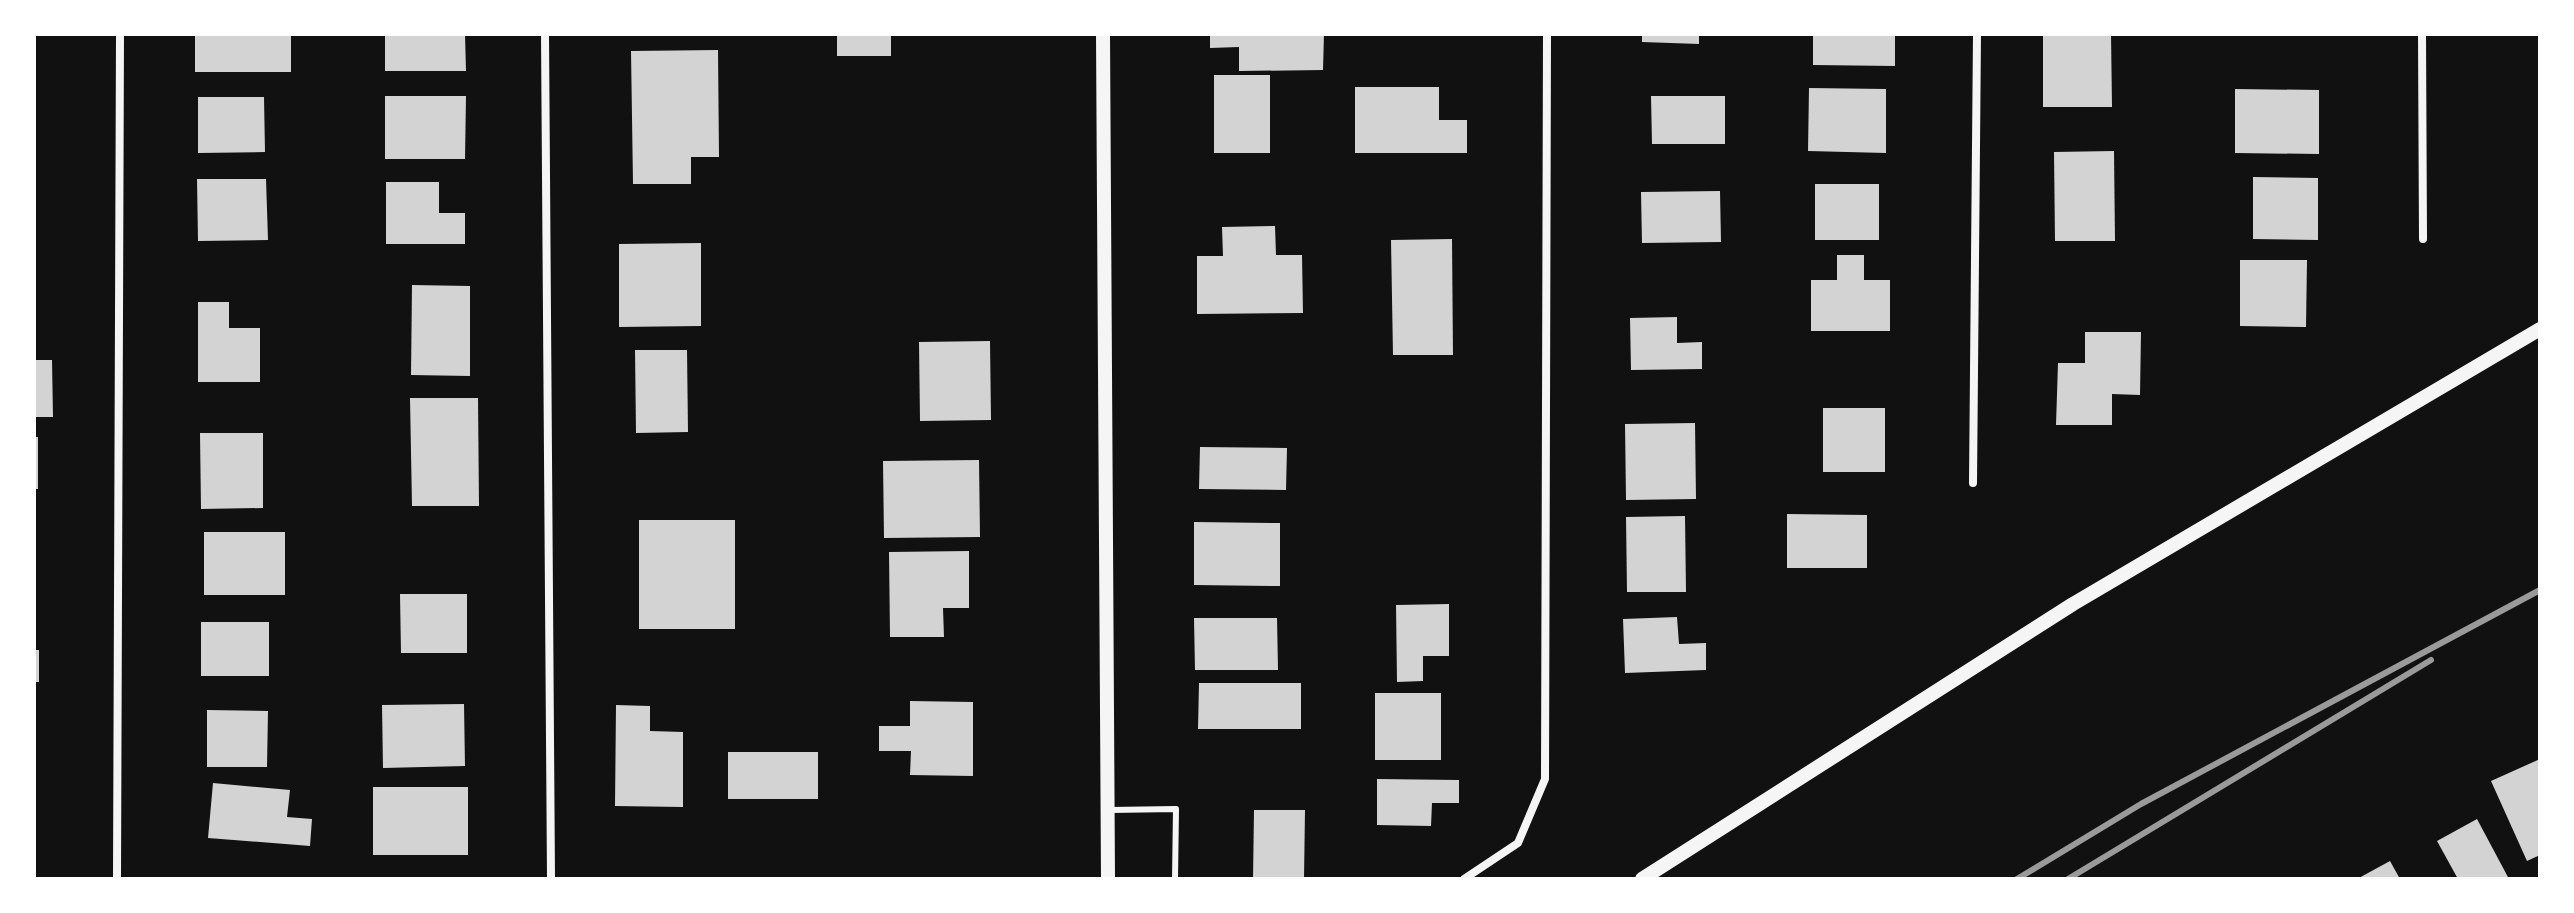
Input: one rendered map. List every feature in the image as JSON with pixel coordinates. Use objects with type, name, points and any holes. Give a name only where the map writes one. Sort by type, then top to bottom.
[{"type":"street","points":[[117,879],[120,34]]},
{"type":"street","points":[[545,34],[551,879]]},
{"type":"street","points":[[1103,34],[1108,879]]},
{"type":"street","points":[[1464,879],[1518,843],[1545,779],[1547,34]]},
{"type":"street","points":[[1973,483],[1977,34]]},
{"type":"street","points":[[2422,34],[2423,239]]},
{"type":"street","points":[[1642,879],[2073,604],[2540,329]]},
{"type":"lane","points":[[1108,810],[1176,809],[1175,879]]},
{"type":"building","points":[[195,34],[291,34],[291,72],[195,72]]},
{"type":"building","points":[[385,34],[465,34],[466,71],[385,71]]},
{"type":"building","points":[[837,34],[891,34],[891,56],[837,56]]},
{"type":"building","points":[[1210,34],[1324,34],[1323,70],[1239,71],[1239,47],[1210,48]]},
{"type":"building","points":[[1642,34],[1699,34],[1699,44],[1642,42]]},
{"type":"building","points":[[1813,34],[1895,34],[1895,66],[1813,65]]},
{"type":"building","points":[[2043,34],[2111,34],[2112,107],[2043,107]]},
{"type":"building","points":[[718,50],[719,157],[691,157],[691,184],[633,184],[631,51]]},
{"type":"building","points":[[1214,75],[1270,75],[1270,153],[1214,153]]},
{"type":"building","points":[[1355,87],[1439,87],[1439,120],[1467,120],[1467,153],[1355,153]]},
{"type":"building","points":[[1809,88],[1886,89],[1886,153],[1808,151]]},
{"type":"building","points":[[2235,89],[2319,90],[2319,154],[2235,153]]},
{"type":"building","points":[[385,96],[466,96],[465,159],[385,159]]},
{"type":"building","points":[[1651,96],[1725,96],[1725,144],[1652,144]]},
{"type":"building","points":[[198,97],[264,97],[265,152],[198,153]]},
{"type":"building","points":[[2114,151],[2115,241],[2055,241],[2054,152]]},
{"type":"building","points":[[2253,177],[2318,178],[2318,240],[2253,239]]},
{"type":"building","points":[[197,179],[266,179],[268,240],[198,241]]},
{"type":"building","points":[[386,182],[439,182],[439,213],[465,213],[465,244],[386,244]]},
{"type":"building","points":[[1815,184],[1879,184],[1879,240],[1815,240]]},
{"type":"building","points":[[1720,191],[1721,242],[1642,243],[1641,192]]},
{"type":"building","points":[[1275,226],[1276,255],[1302,255],[1303,313],[1197,314],[1197,256],[1223,256],[1222,227]]},
{"type":"building","points":[[1452,239],[1453,355],[1393,355],[1391,240]]},
{"type":"building","points":[[701,243],[701,326],[619,327],[619,244]]},
{"type":"building","points":[[1837,255],[1864,255],[1864,280],[1890,280],[1890,331],[1811,331],[1811,280],[1837,280]]},
{"type":"building","points":[[2240,260],[2307,260],[2306,327],[2240,326]]},
{"type":"building","points":[[412,285],[470,286],[470,376],[411,375]]},
{"type":"building","points":[[198,302],[229,302],[229,328],[260,328],[260,382],[198,382]]},
{"type":"building","points":[[1677,317],[1677,343],[1702,342],[1702,369],[1631,370],[1630,318]]},
{"type":"building","points":[[2085,332],[2141,332],[2140,395],[2112,394],[2112,425],[2056,425],[2058,363],[2085,363]]},
{"type":"building","points":[[990,341],[991,420],[920,421],[919,342]]},
{"type":"building","points":[[635,350],[687,350],[688,432],[636,433]]},
{"type":"building","points":[[34,360],[52,360],[53,417],[34,417]]},
{"type":"building","points":[[410,398],[478,398],[479,506],[412,506]]},
{"type":"building","points":[[1823,408],[1885,408],[1885,472],[1823,472]]},
{"type":"building","points":[[1695,423],[1696,499],[1626,500],[1625,424]]},
{"type":"building","points":[[200,433],[263,433],[263,508],[201,509]]},
{"type":"building","points":[[34,437],[38,437],[38,489],[34,489]]},
{"type":"building","points":[[1200,447],[1287,448],[1286,490],[1199,489]]},
{"type":"building","points":[[979,460],[980,537],[884,538],[883,461]]},
{"type":"building","points":[[1787,514],[1867,515],[1867,568],[1787,568]]},
{"type":"building","points":[[1685,516],[1686,592],[1627,592],[1626,517]]},
{"type":"building","points":[[639,520],[735,520],[735,629],[639,629]]},
{"type":"building","points":[[1194,522],[1280,523],[1280,586],[1194,585]]},
{"type":"building","points":[[204,532],[285,532],[285,595],[204,595]]},
{"type":"building","points":[[969,551],[969,608],[943,608],[944,637],[890,637],[889,552]]},
{"type":"building","points":[[400,594],[467,594],[467,653],[401,653]]},
{"type":"building","points":[[1449,604],[1449,656],[1423,656],[1423,681],[1397,682],[1396,605]]},
{"type":"building","points":[[1677,617],[1679,644],[1706,643],[1706,670],[1625,673],[1623,619]]},
{"type":"building","points":[[1194,618],[1277,618],[1278,670],[1195,670]]},
{"type":"building","points":[[201,622],[269,622],[269,676],[201,676]]},
{"type":"building","points":[[34,650],[39,650],[39,682],[34,682]]},
{"type":"building","points":[[1199,683],[1301,683],[1301,729],[1198,729]]},
{"type":"building","points":[[1375,693],[1441,693],[1441,760],[1375,760]]},
{"type":"building","points":[[910,701],[973,702],[973,776],[910,775],[911,751],[879,751],[879,726],[910,726]]},
{"type":"building","points":[[464,704],[465,766],[383,768],[382,705]]},
{"type":"building","points":[[616,705],[650,706],[650,731],[683,732],[683,807],[615,806]]},
{"type":"building","points":[[207,710],[268,711],[267,767],[207,767]]},
{"type":"building","points":[[728,752],[818,752],[818,799],[728,799]]},
{"type":"building","points":[[2540,759],[2540,855],[2527,861],[2491,781]]},
{"type":"building","points":[[1377,779],[1459,780],[1459,803],[1432,803],[1431,826],[1377,825]]},
{"type":"building","points":[[213,783],[290,790],[287,817],[312,819],[310,846],[208,838]]},
{"type":"building","points":[[373,787],[468,787],[468,855],[373,855]]},
{"type":"building","points":[[1254,810],[1305,810],[1304,879],[1253,879]]},
{"type":"building","points":[[2477,819],[2509,879],[2458,879],[2437,841]]},
{"type":"building","points":[[2390,861],[2400,879],[2357,879]]},
{"type":"railway","points":[[2017,879],[2141,804],[2540,590]]},
{"type":"railway","points":[[2068,879],[2431,660]]}]
